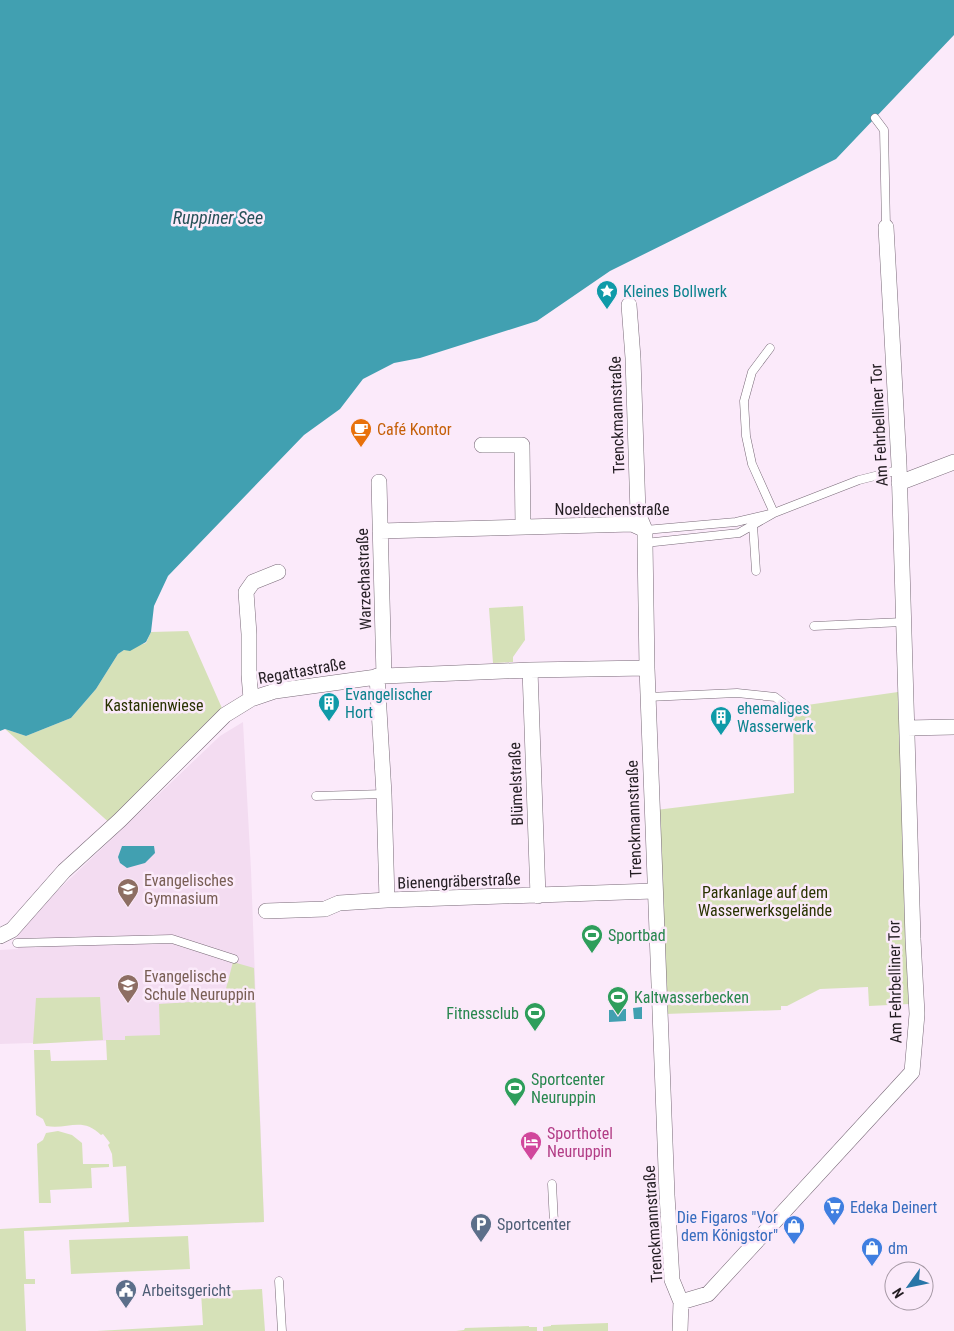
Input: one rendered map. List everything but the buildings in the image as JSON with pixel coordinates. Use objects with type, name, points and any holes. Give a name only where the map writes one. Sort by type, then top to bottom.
[{"type":"street","name":"Am Fehrbelliner Tor","points":[[681,1302],[708,1294],[912,1072],[917,1014],[912,939],[899,477],[886,227]]},
{"type":"street","name":"Trenckmannstraße","points":[[629,305],[634,358],[638,513],[645,536],[646,668],[667,1195],[672,1280],[681,1302],[680,1331]]},
{"type":"street","points":[[482,445],[522,445],[523,527]]},
{"type":"street","points":[[899,477],[954,462]]},
{"type":"street","name":"Warzechastraße","points":[[379,482],[381,676],[387,900]]},
{"type":"street","name":"Noeldechenstraße","points":[[380,531],[632,524],[645,536]]},
{"type":"street","points":[[251,699],[248,675],[249,634],[246,592],[253,582],[278,572]]},
{"type":"street","name":"Regattastraße","points":[[0,936],[12,930],[64,871],[120,820],[225,715],[251,699],[274,691],[381,676],[530,670],[646,668]]},
{"type":"street","name":"Blümelstraße","points":[[530,670],[538,896]]},
{"type":"street","points":[[906,728],[954,727]]},
{"type":"street","name":"Bienengräberstraße","points":[[266,911],[324,909],[339,903],[387,900],[654,891]]},
{"type":"lane","points":[[875,118],[884,130],[886,227]]},
{"type":"lane","points":[[770,348],[752,372],[744,401],[746,436],[752,464],[774,513],[859,480],[899,477]]},
{"type":"lane","name":"Noeldechenstraße","points":[[645,536],[736,522],[774,513]]},
{"type":"lane","name":"Noeldechenstraße","points":[[645,536],[739,534],[774,513]]},
{"type":"lane","points":[[753,526],[756,571]]},
{"type":"lane","points":[[814,626],[903,622]]},
{"type":"lane","points":[[648,697],[699,693],[737,693],[775,697],[788,707]]},
{"type":"lane","points":[[316,796],[384,794]]},
{"type":"lane","points":[[17,943],[172,939],[234,959]]},
{"type":"lane","points":[[552,1184],[554,1222]]},
{"type":"lane","points":[[279,1282],[282,1331]]},
{"type":"shaded area","name":"Evangelische Schule Neuruppin","points":[[243,722],[251,870],[264,1222],[131,1227],[125,1040],[0,1044],[0,950],[18,949],[17,935],[54,894],[220,736]]},
{"type":"green space","points":[[523,606],[525,640],[513,657],[513,662],[493,663],[489,608]]},
{"type":"green space","name":"Kastanienwiese","points":[[188,631],[225,715],[113,826],[5,729],[26,736],[71,718],[96,689],[118,654],[124,650],[146,643],[151,632]]},
{"type":"green space","name":"Parkanlage auf dem Wasserwerksgelände","points":[[898,692],[909,1004],[869,1006],[868,987],[820,989],[787,1006],[781,1006],[781,1010],[665,1014],[656,810],[794,793],[793,707]]},
{"type":"green space","points":[[233,962],[254,968],[264,1222],[24,1231],[26,1279],[35,1279],[35,1284],[24,1284],[26,1331],[0,1331],[0,1229],[129,1222],[126,1166],[113,1167],[112,1154],[108,1145],[110,1143],[103,1134],[101,1135],[94,1129],[81,1125],[46,1126],[43,1119],[36,1115],[34,1050],[50,1050],[51,1061],[107,1060],[106,1040],[125,1040],[125,1036],[160,1035],[159,1004],[223,1000]]},
{"type":"green space","points":[[100,997],[103,1040],[33,1044],[36,998]]},
{"type":"green space","points":[[58,1131],[72,1135],[82,1143],[83,1164],[109,1164],[109,1167],[91,1168],[92,1188],[50,1190],[51,1203],[39,1203],[37,1144],[43,1140],[46,1133]]},
{"type":"green space","points":[[188,1236],[190,1269],[71,1274],[69,1240]]},
{"type":"green space","points":[[262,1289],[265,1331],[97,1331],[203,1325],[201,1292]]},
{"type":"green space","points":[[608,1323],[608,1331],[543,1331],[543,1327],[551,1325]]},
{"type":"green space","points":[[537,1327],[537,1331],[456,1331],[464,1330],[465,1328]]},
{"type":"water","name":"Ruppiner See","points":[[0,0],[954,0],[954,35],[836,159],[610,271],[537,321],[420,358],[394,363],[363,379],[340,409],[304,435],[168,576],[154,606],[151,632],[146,642],[130,651],[124,650],[118,654],[96,689],[71,718],[26,736],[5,729],[0,731]]},
{"type":"water","points":[[122,846],[154,846],[155,853],[145,863],[127,868],[120,863],[118,857]]},
{"type":"water","points":[[642,1007],[642,1019],[634,1019],[633,1008]]},
{"type":"water","name":"Kaltwasserbecken","points":[[626,1009],[626,1021],[609,1022],[609,1010]]},
{"type":"place","name":"Kleines Bollwerk","points":[[607,310]]},
{"type":"place","name":"Café Kontor","points":[[361,448]]},
{"type":"place","name":"Evangelischer Hort","points":[[329,722]]},
{"type":"place","name":"ehemaliges Wasserwerk","points":[[721,736]]},
{"type":"place","name":"Evangelisches Gymnasium","points":[[128,908]]},
{"type":"place","name":"Sportbad","points":[[592,954]]},
{"type":"place","name":"Evangelische Schule Neuruppin","points":[[128,1004]]},
{"type":"place","name":"Kaltwasserbecken","points":[[618,1016]]},
{"type":"place","name":"Fitnessclub","points":[[535,1032]]},
{"type":"place","name":"Sportcenter Neuruppin","points":[[515,1107]]},
{"type":"place","name":"Sporthotel Neuruppin","points":[[531,1161]]},
{"type":"place","name":"Edeka Deinert","points":[[834,1226]]},
{"type":"place","name":"Sportcenter","points":[[481,1243]]},
{"type":"place","name":"Die Figaros \"Vor dem Königstor\"","points":[[794,1245]]},
{"type":"place","name":"dm","points":[[872,1267]]},
{"type":"place","name":"Arbeitsgericht","points":[[126,1309]]}]
